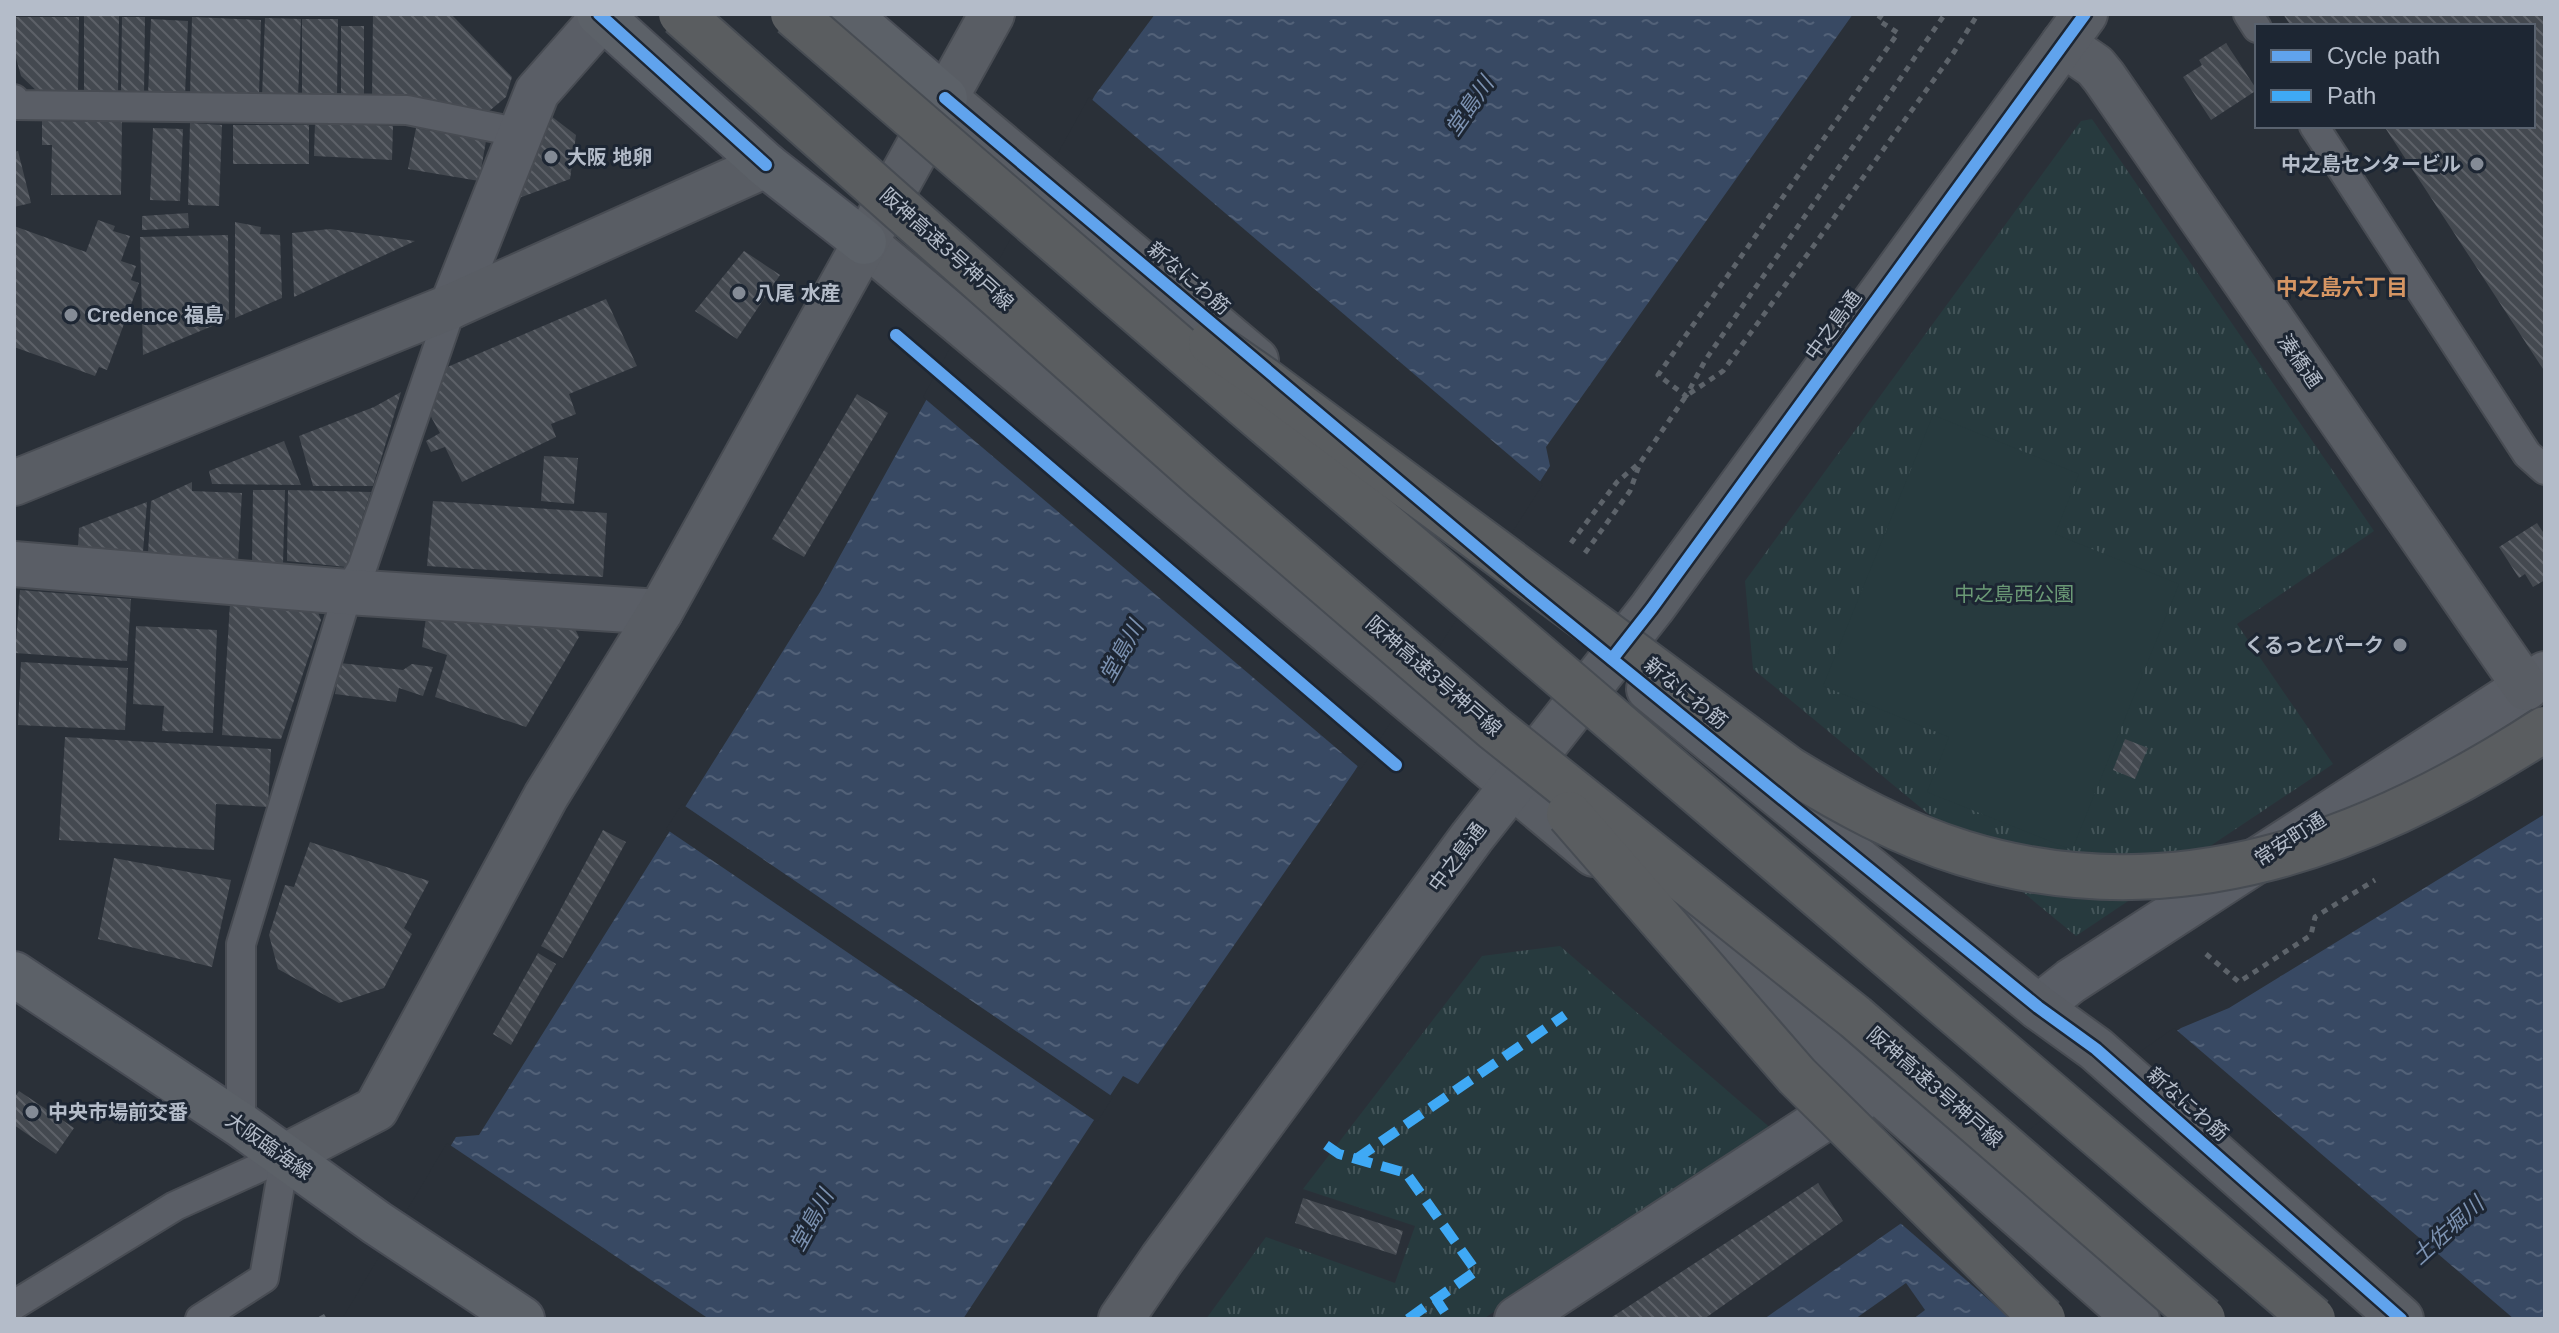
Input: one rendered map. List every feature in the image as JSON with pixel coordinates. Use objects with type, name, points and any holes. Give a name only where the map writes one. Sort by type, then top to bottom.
[{"type":"highway","name":"阪神高速3号神戸線","points":[[681,14],[1218,490],[1495,729],[1855,1017],[2203,1319]]},
{"type":"highway","points":[[793,14],[2313,1319]]},
{"type":"highway","points":[[1041,226],[1263,379],[1789,769],[1871,815],[1961,853],[2002,864],[2090,877],[2138,879],[2215,871],[2301,851],[2373,823],[2446,787],[2545,729]]},
{"type":"highway","points":[[1495,729],[1797,1076],[2043,1319]]},
{"type":"main road","name":"新なにわ筋","points":[[847,14],[945,98]]},
{"type":"main road","points":[[601,16],[766,165],[864,242]]},
{"type":"main road","name":"大阪臨海線","points":[[14,974],[241,1125],[377,1223],[522,1319]]},
{"type":"street","points":[[285,1156],[376,1109],[546,796],[660,612],[992,14]]},
{"type":"street","points":[[452,306],[537,92],[601,16]]},
{"type":"street","name":"中之島通","points":[[1121,1319],[1444,875],[1652,608],[2074,29]]},
{"type":"street","name":"湊橋通","points":[[2074,29],[2095,66],[2535,681]]},
{"type":"street","name":"新なにわ筋","points":[[945,98],[1521,585],[2038,1007],[2096,1049],[2401,1319]]},
{"type":"street","points":[[14,483],[452,306],[766,165]]},
{"type":"street","points":[[864,242],[1512,786],[1817,1037],[2137,1319]]},
{"type":"street","points":[[14,564],[348,592],[660,612]]},
{"type":"street","name":"常安町通","points":[[2038,1007],[2084,972],[2535,681]]},
{"type":"street","points":[[1517,1319],[1822,1120],[1875,1090]]},
{"type":"lane","points":[[14,99],[16,105],[407,110],[521,133]]},
{"type":"lane","points":[[2315,128],[2527,454],[2545,470]]},
{"type":"lane","points":[[241,1125],[241,944],[348,592],[362,568],[452,306]]},
{"type":"lane","points":[[14,1305],[175,1206],[285,1156]]},
{"type":"lane","points":[[200,1319],[264,1278],[285,1156]]},
{"type":"path","points":[[1686,396],[1658,375],[1898,33],[1878,20],[1882,14]]},
{"type":"path","points":[[1584,554],[1630,491],[1640,463],[1686,396],[1706,359],[1945,14]]},
{"type":"path","points":[[1686,396],[1723,371],[1954,52],[1978,14]]},
{"type":"path","points":[[1571,543],[1617,482],[1640,463]]},
{"type":"path","points":[[2204,952],[2239,982],[2311,935],[2315,917],[2382,876]]},
{"type":"path","points":[[320,1319],[329,1314]]},
{"type":"green space","name":"中之島西公園","points":[[2092,119],[2374,531],[2237,624],[2333,764],[2076,936],[1753,669],[1745,581],[2081,121]]},
{"type":"green space","points":[[1933,415],[2079,474],[2055,534],[2179,584],[2072,850],[1927,792],[1949,737],[1823,686]]},
{"type":"green space","points":[[1560,946],[1774,1131],[1483,1319],[1206,1319],[1266,1237],[1395,1283],[1415,1226],[1303,1189],[1482,956]]},
{"type":"water","name":"堂島川","points":[[1155,14],[1853,14],[1546,447],[1550,466],[1354,772],[1138,1084],[1123,1076],[963,1319],[346,1319],[456,1137],[479,1135],[820,592],[1095,95]]},
{"type":"water","name":"土佐堀川","points":[[2545,814],[2545,1319],[1764,1319],[2181,1028],[2229,1008]]},
{"type":"pier","points":[[1089,97],[1543,484],[1361,769],[923,397]]},
{"type":"pier","points":[[682,804],[1113,1097],[1097,1122],[666,829]]},
{"type":"pier","points":[[2174,1028],[2514,1319],[2011,1319],[1898,1221]]},
{"type":"pier","points":[[447,1143],[709,1319],[342,1319]]},
{"type":"pier","points":[[1906,1283],[1925,1310],[1913,1319],[1855,1319]]},
{"type":"building","points":[[373,14],[451,14],[512,77],[506,97],[488,112],[372,99]]},
{"type":"building","name":"中之島センタービル","points":[[2283,14],[2545,14],[2545,372],[2385,128],[2535,128],[2535,24],[2290,24]]},
{"type":"building","points":[[84,16],[119,16],[118,95],[84,95]]},
{"type":"building","points":[[14,17],[79,17],[78,95],[41,95],[21,76],[14,51]]},
{"type":"building","points":[[122,17],[145,17],[144,95],[121,94]]},
{"type":"building","points":[[192,17],[261,20],[259,97],[190,95]]},
{"type":"building","points":[[265,18],[301,19],[298,98],[262,97]]},
{"type":"building","points":[[151,19],[188,21],[185,96],[148,95]]},
{"type":"building","points":[[302,19],[338,19],[337,99],[302,98]]},
{"type":"building","points":[[341,26],[364,26],[364,97],[341,97]]},
{"type":"building","points":[[2226,43],[2255,91],[2211,120],[2183,77],[2202,65],[2199,60]]},
{"type":"building","name":"大阪 地卵","points":[[547,113],[576,135],[570,179],[511,201]]},
{"type":"building","points":[[42,121],[122,122],[121,195],[51,195],[52,145],[42,145]]},
{"type":"building","points":[[315,122],[393,126],[392,160],[314,156]]},
{"type":"building","points":[[190,123],[222,125],[219,206],[188,205]]},
{"type":"building","points":[[233,125],[309,125],[309,164],[233,164]]},
{"type":"building","points":[[153,128],[183,129],[180,201],[150,200]]},
{"type":"building","points":[[416,128],[486,141],[479,181],[408,169]]},
{"type":"building","points":[[18,151],[31,203],[14,207],[14,152]]},
{"type":"building","points":[[188,213],[189,228],[142,230],[142,216]]},
{"type":"building","name":"Credence 福島","points":[[98,220],[115,226],[113,231],[130,236],[121,261],[136,266],[131,280],[139,283],[107,370],[99,367],[95,376],[14,347],[14,226],[86,252]]},
{"type":"building","points":[[235,222],[261,227],[260,234],[280,235],[282,298],[235,318]]},
{"type":"building","points":[[330,229],[415,241],[294,297],[292,233]]},
{"type":"building","points":[[228,235],[229,319],[143,355],[140,237]]},
{"type":"building","name":"八尾 水産","points":[[744,251],[780,275],[737,339],[695,311]]},
{"type":"building","points":[[606,299],[637,366],[569,394],[576,414],[551,424],[556,437],[462,482],[445,447],[431,452],[426,441],[440,433],[429,413],[445,368]]},
{"type":"building","points":[[401,392],[373,486],[313,486],[299,436],[374,407]]},
{"type":"building","points":[[857,394],[888,413],[804,557],[772,539]]},
{"type":"building","points":[[284,441],[301,485],[212,484],[209,471]]},
{"type":"building","points":[[544,456],[578,458],[574,504],[541,501]]},
{"type":"building","points":[[192,482],[192,491],[242,493],[238,562],[148,553],[151,501]]},
{"type":"building","points":[[253,490],[285,490],[283,564],[252,563]]},
{"type":"building","points":[[288,490],[371,492],[346,567],[287,561]]},
{"type":"building","points":[[433,501],[607,513],[603,577],[427,566]]},
{"type":"building","points":[[147,502],[143,552],[78,547],[79,528]]},
{"type":"building","points":[[2537,523],[2545,535],[2545,580],[2533,587],[2525,574],[2519,578],[2499,547]]},
{"type":"building","points":[[20,590],[131,599],[127,661],[15,653]]},
{"type":"building","points":[[230,603],[316,607],[321,620],[281,739],[222,735]]},
{"type":"building","points":[[427,610],[573,625],[579,637],[526,727],[435,697],[447,655],[422,647]]},
{"type":"building","points":[[136,626],[217,630],[213,733],[162,731],[164,706],[133,704]]},
{"type":"building","points":[[21,662],[128,668],[125,730],[18,725]]},
{"type":"building","points":[[340,663],[403,670],[412,664],[433,667],[423,696],[399,688],[396,702],[335,694]]},
{"type":"building","points":[[65,737],[271,749],[268,807],[216,804],[214,850],[59,840]]},
{"type":"building","points":[[2125,739],[2148,748],[2135,779],[2113,770]]},
{"type":"building","points":[[603,830],[626,842],[563,958],[541,946]]},
{"type":"building","points":[[310,842],[429,881],[404,928],[412,934],[384,988],[339,1003],[278,969],[269,935],[285,885],[294,887]]},
{"type":"building","points":[[114,858],[231,880],[212,967],[98,939]]},
{"type":"building","points":[[538,953],[556,964],[511,1045],[493,1034]]},
{"type":"building","name":"中央市場前交番","points":[[19,1091],[74,1128],[56,1154],[14,1125],[14,1098]]},
{"type":"building","points":[[1818,1183],[1843,1221],[1704,1319],[1609,1319]]},
{"type":"building","points":[[1303,1198],[1403,1231],[1396,1255],[1295,1223]]},
{"type":"marked path","points":[[1356,1159],[1565,1015]]},
{"type":"marked path","points":[[1326,1145],[1339,1154],[1406,1173],[1476,1271],[1436,1299]]},
{"type":"marked path","points":[[1408,1319],[1436,1299],[1449,1319]]},
{"type":"cycle path","points":[[599,14],[766,165]]},
{"type":"cycle path","points":[[1612,659],[2085,14]]},
{"type":"cycle path","points":[[945,98],[1521,585],[2038,1007],[2096,1049],[2401,1319]]},
{"type":"cycle path","points":[[896,335],[1396,765]]},
{"type":"place","name":"大阪 地卵","points":[[551,157]]},
{"type":"place","name":"中之島センタービル","points":[[2477,164]]},
{"type":"place","name":"八尾 水産","points":[[739,293]]},
{"type":"place","name":"Credence 福島","points":[[71,315]]},
{"type":"place","name":"くるっとパーク","points":[[2400,645]]},
{"type":"place","name":"中央市場前交番","points":[[32,1112]]},
{"type":"district","name":"中之島六丁目","points":[[2342,287]]}]
